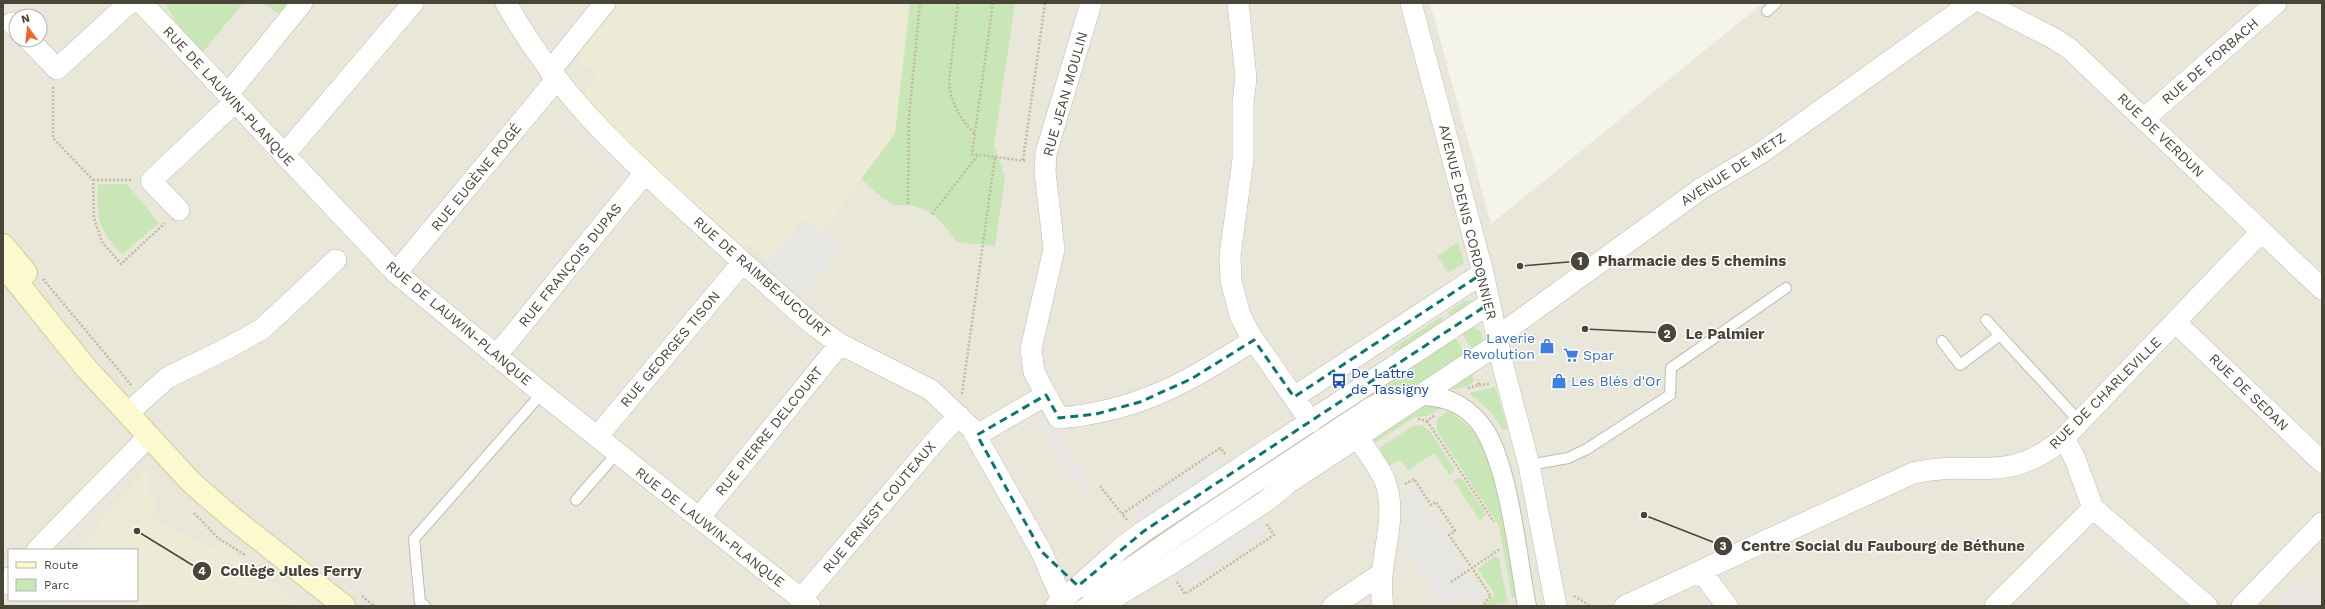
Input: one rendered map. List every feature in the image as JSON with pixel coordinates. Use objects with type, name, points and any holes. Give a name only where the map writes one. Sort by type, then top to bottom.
[{"type":"street","points":[[37,48],[57,69],[129,3]]},
{"type":"street","name":"RUE DE LAUWIN-PLANQUE","points":[[142,3],[396,274],[542,393],[805,602]]},
{"type":"street","points":[[179,210],[151,181],[232,98],[302,3]]},
{"type":"street","points":[[284,155],[413,3]]},
{"type":"street","name":"RUE DE RAIMBEAUCOURT","points":[[506,3],[553,76],[594,123],[645,173],[742,262],[816,327],[840,344],[931,390],[959,416],[977,435],[1041,550],[1077,602]]},
{"type":"street","name":"RUE EUGÈNE ROGÉ","points":[[396,274],[553,76],[605,3]]},
{"type":"street","name":"RUE JEAN MOULIN","points":[[1091,3],[1048,142],[1045,163],[1054,249],[1031,350],[1034,372],[1059,418],[1096,414],[1120,408],[1176,387],[1254,340]]},
{"type":"street","points":[[1238,3],[1246,78],[1242,103],[1243,159],[1230,256],[1230,275],[1240,315],[1254,340],[1311,422]]},
{"type":"street","name":"AVENUE DENIS CORDONNIER","points":[[1411,3],[1483,273],[1497,340],[1528,465],[1556,606]]},
{"type":"street","name":"AVENUE DE METZ","points":[[1077,602],[1169,565],[1420,395],[1497,340],[1702,188],[1761,153],[1971,3]]},
{"type":"street","name":"RUE DE VERDUN","points":[[1984,3],[2063,44],[2322,289]]},
{"type":"street","name":"RUE DE FORBACH","points":[[2144,119],[2276,3]]},
{"type":"street","name":"RUE FRANÇOIS DUPAS","points":[[496,356],[645,173]]},
{"type":"street","name":"RUE DE CHARLEVILLE","points":[[1625,606],[1914,473],[1935,469],[1988,470],[2010,467],[2034,458],[2064,438],[2262,232]]},
{"type":"street","points":[[3,245],[135,406],[149,436],[203,493],[350,599]]},
{"type":"street","points":[[135,406],[175,373],[228,348],[262,329],[336,260]]},
{"type":"street","name":"RUE GEORGES TISON","points":[[597,437],[742,262]]},
{"type":"street","points":[[3,264],[86,368],[135,406]]},
{"type":"street","points":[[1294,397],[1483,273]]},
{"type":"street","points":[[1077,602],[1137,536],[1490,303]]},
{"type":"street","name":"RUE DE SEDAN","points":[[2175,322],[2322,462]]},
{"type":"street","name":"RUE PIERRE DELCOURT","points":[[699,518],[840,344]]},
{"type":"street","points":[[977,435],[1046,395]]},
{"type":"street","name":"RUE ERNEST COUTEAUX","points":[[805,602],[942,433],[959,416]]},
{"type":"street","points":[[38,549],[149,436]]},
{"type":"street","points":[[1357,437],[1379,470],[1388,491],[1390,521],[1381,574],[1383,606]]},
{"type":"street","points":[[2064,438],[2075,459],[2093,508],[2208,606]]},
{"type":"street","points":[[1995,606],[2093,508]]},
{"type":"street","points":[[2242,606],[2322,523]]},
{"type":"street","points":[[1701,571],[1727,606]]},
{"type":"street","points":[[1333,606],[1381,574]]},
{"type":"lane","points":[[1767,11],[1776,3]]},
{"type":"lane","points":[[1528,465],[1568,458],[1588,449],[1670,396],[1671,368],[1786,288]]},
{"type":"lane","points":[[1986,320],[2080,422]]},
{"type":"lane","points":[[1942,341],[1960,365],[2000,335]]},
{"type":"lane","points":[[1077,602],[1191,520],[1370,402],[1394,392],[1453,397],[1466,405],[1482,421],[1494,440],[1511,499],[1531,606]]},
{"type":"lane","points":[[425,606],[420,602],[414,539],[542,393]]},
{"type":"lane","points":[[1077,602],[1366,415],[1390,404],[1420,395],[1454,407],[1472,421],[1484,437],[1495,464],[1501,489],[1523,606]]},
{"type":"lane","points":[[576,500],[617,453]]},
{"type":"path","points":[[908,204],[909,117],[920,3]]},
{"type":"path","points":[[958,3],[949,81],[950,94],[955,110],[975,135]]},
{"type":"path","points":[[993,3],[972,154],[1045,163]]},
{"type":"path","points":[[1023,160],[1045,3]]},
{"type":"path","points":[[57,69],[52,93],[53,138],[93,180],[94,218],[102,242],[121,264],[179,210]]},
{"type":"path","points":[[932,214],[978,155]]},
{"type":"path","points":[[959,416],[995,157]]},
{"type":"path","points":[[93,180],[151,181]]},
{"type":"path","points":[[38,273],[135,406]]},
{"type":"path","points":[[1479,385],[1491,384]]},
{"type":"path","points":[[1427,421],[1496,526]]},
{"type":"path","points":[[1402,486],[1414,479],[1431,505],[1436,502],[1455,531],[1448,535],[1491,596],[1484,602],[1484,606]]},
{"type":"path","points":[[1100,486],[1122,514]]},
{"type":"path","points":[[1500,542],[1502,555]]},
{"type":"path","points":[[1451,582],[1501,548]]},
{"type":"path","points":[[1572,592],[1575,597],[1589,604]]},
{"type":"path","points":[[350,599],[374,606]]},
{"type":"highlighted area","points":[[1483,273],[1490,303],[1144,531],[1078,586],[1041,551],[977,435],[1046,395],[1059,418],[1096,414],[1140,402],[1191,379],[1254,340],[1294,397]]},
{"type":"shaded area","points":[[3,3],[1430,3],[1491,224],[1763,3],[2322,3],[2322,606],[3,606]]},
{"type":"shaded area","points":[[615,3],[910,3],[895,134],[821,233],[804,219],[770,261],[747,243],[743,247],[726,234],[640,155],[584,96],[596,75],[576,58],[582,45]]},
{"type":"shaded area","points":[[804,219],[840,248],[798,300],[763,271]]},
{"type":"shaded area","points":[[1044,411],[1093,490],[1083,496],[1035,416]]},
{"type":"shaded area","points":[[1215,454],[1225,469],[1141,524],[1132,510]]},
{"type":"shaded area","points":[[147,468],[151,471],[147,493],[157,495],[152,519],[214,548],[220,542],[301,606],[51,606],[54,601],[138,601],[138,549],[85,549],[101,519]]},
{"type":"shaded area","points":[[1414,487],[1485,597],[1474,604],[1457,599],[1448,606],[1443,606],[1400,540],[1411,532],[1402,517],[1401,495]]},
{"type":"shaded area","points":[[1257,516],[1267,531],[1183,587],[1173,572]]},
{"type":"shaded area","points":[[2299,579],[2322,598],[2322,606],[2273,606]]},
{"type":"green space","points":[[165,3],[243,3],[202,53],[176,22]]},
{"type":"green space","points":[[263,3],[290,3],[281,16]]},
{"type":"green space","points":[[910,3],[1015,3],[994,145],[1005,178],[995,246],[956,242],[942,223],[931,213],[917,207],[895,205],[890,203],[861,179],[895,134]]},
{"type":"green space","points":[[98,184],[127,184],[159,223],[122,255],[103,230],[100,222]]},
{"type":"green space","points":[[1458,242],[1464,263],[1448,273],[1437,256]]},
{"type":"green space","points":[[1472,300],[1452,318],[1448,312],[1465,301]]},
{"type":"green space","points":[[1441,317],[1445,324],[1412,345],[1393,351],[1392,349]]},
{"type":"green space","points":[[1469,326],[1479,330],[1482,333],[1481,345],[1475,353],[1459,329]]},
{"type":"green space","points":[[1452,333],[1468,358],[1422,383],[1394,387],[1376,393],[1247,478],[1243,472]]},
{"type":"green space","points":[[1472,372],[1474,380],[1469,385],[1456,389],[1444,389]]},
{"type":"green space","points":[[1495,387],[1508,428],[1503,430],[1491,412],[1469,393]]},
{"type":"green space","points":[[1420,405],[1441,408],[1428,416],[1415,417],[1371,445],[1371,441]]},
{"type":"green space","points":[[1447,411],[1469,427],[1483,450],[1490,469],[1502,513],[1516,598],[1512,598],[1499,526],[1437,431],[1437,420]]},
{"type":"green space","points":[[1420,425],[1429,430],[1454,468],[1454,472],[1450,475],[1434,453],[1408,470],[1400,460],[1389,466],[1380,450],[1382,446],[1413,426]]},
{"type":"green space","points":[[1458,478],[1463,480],[1486,514],[1480,521],[1454,481]]},
{"type":"green space","points":[[1495,556],[1499,558],[1508,603],[1487,606],[1487,602],[1495,595],[1478,569]]},
{"type":"place","name":"Pharmacie des 5 chemins","points":[[1520,266]]},
{"type":"place","name":"Le Palmier","points":[[1585,329]]},
{"type":"place","name":"Laverie Revolution","points":[[1547,346]]},
{"type":"place","name":"Spar","points":[[1571,355]]},
{"type":"place","name":"De Lattre de Tassigny","points":[[1339,381]]},
{"type":"place","name":"Les Blés d'Or","points":[[1559,381]]},
{"type":"place","name":"Centre Social du Faubourg de Béthune","points":[[1644,515]]},
{"type":"place","name":"Collège Jules Ferry","points":[[137,531]]}]
